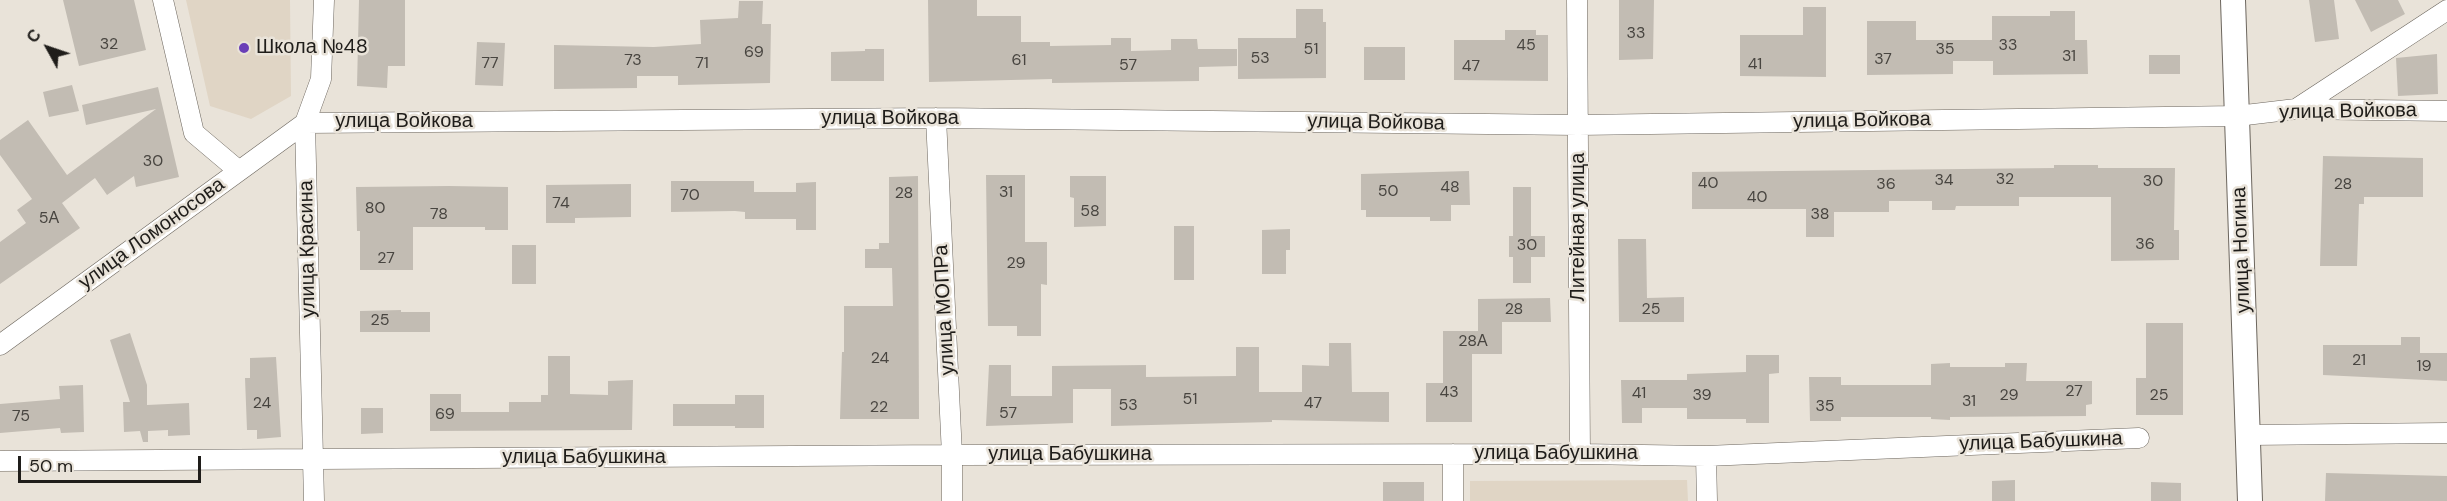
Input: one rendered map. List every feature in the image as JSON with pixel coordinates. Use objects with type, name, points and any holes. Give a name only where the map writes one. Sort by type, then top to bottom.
[{"type":"street","points":[[163,0],[194,133],[239,171]]},
{"type":"street","name":"улица Красина","points":[[314,501],[305,123],[321,79],[324,0]]},
{"type":"street","name":"Литейная улица","points":[[1577,0],[1580,454]]},
{"type":"street","name":"улица Ногина","points":[[2233,0],[2250,501]]},
{"type":"street","points":[[2296,110],[2447,10]]},
{"type":"street","name":"улица Войкова","points":[[305,123],[936,118],[1578,125],[2237,116],[2296,110],[2447,111]]},
{"type":"street","name":"улица МОПРа","points":[[936,118],[952,455],[952,501]]},
{"type":"street","name":"улица Ломоносова","points":[[0,345],[305,123]]},
{"type":"street","points":[[2249,435],[2447,433]]},
{"type":"street","name":"улица Бабушкина","points":[[0,461],[952,455],[1580,454],[1706,456],[2139,438]]},
{"type":"street","points":[[1453,454],[1453,501]]},
{"type":"street","points":[[1706,456],[1707,501]]},
{"type":"shaded area","name":"Школа №48","points":[[186,0],[290,0],[291,96],[251,119],[210,106]]},
{"type":"shaded area","points":[[1687,480],[1688,501],[1470,501],[1470,481]]},
{"type":"building","points":[[63,0],[134,0],[146,50],[79,66]]},
{"type":"building","points":[[359,0],[405,0],[405,66],[388,66],[387,88],[357,86]]},
{"type":"building","points":[[928,0],[977,0],[977,16],[1021,16],[1021,42],[1050,42],[1050,46],[1111,45],[1111,38],[1131,38],[1131,51],[1171,50],[1171,39],[1197,39],[1198,49],[1237,49],[1237,66],[1199,67],[1199,81],[1052,83],[1052,79],[929,82]]},
{"type":"building","points":[[1619,0],[1654,0],[1653,59],[1619,60]]},
{"type":"building","points":[[2309,0],[2334,0],[2339,39],[2315,42]]},
{"type":"building","points":[[2355,0],[2398,0],[2405,14],[2371,32]]},
{"type":"building","points":[[739,1],[763,1],[762,24],[771,24],[770,83],[678,85],[678,76],[637,76],[637,88],[554,89],[554,45],[654,47],[701,44],[700,20],[738,18]]},
{"type":"building","points":[[1803,7],[1826,7],[1826,77],[1740,76],[1740,35],[1803,35]]},
{"type":"building","points":[[1296,9],[1323,9],[1323,22],[1326,22],[1326,78],[1238,79],[1238,38],[1296,38]]},
{"type":"building","points":[[2050,11],[2075,11],[2075,40],[2087,40],[2088,74],[1993,75],[1993,61],[1953,61],[1953,74],[1867,75],[1867,21],[1916,21],[1916,40],[1992,40],[1992,16],[2050,16]]},
{"type":"building","points":[[1505,30],[1536,30],[1536,35],[1548,35],[1548,81],[1454,80],[1454,40],[1505,40]]},
{"type":"building","points":[[477,42],[505,43],[503,86],[475,85]]},
{"type":"building","points":[[1364,47],[1405,47],[1405,80],[1364,80]]},
{"type":"building","points":[[865,49],[884,49],[884,81],[831,81],[831,52],[865,51]]},
{"type":"building","points":[[2437,54],[2438,94],[2398,96],[2396,58]]},
{"type":"building","points":[[2149,55],[2180,55],[2180,74],[2149,74]]},
{"type":"building","points":[[72,85],[79,111],[49,117],[43,92]]},
{"type":"building","points":[[158,87],[179,177],[136,187],[134,176],[107,195],[95,178],[62,203],[80,228],[0,284],[0,242],[26,223],[17,210],[32,199],[0,155],[0,140],[28,120],[67,175],[156,109],[86,125],[82,105]]},
{"type":"building","points":[[2323,156],[2423,158],[2423,197],[2364,197],[2364,204],[2359,204],[2357,266],[2320,266]]},
{"type":"building","points":[[2054,165],[2098,165],[2098,168],[2175,168],[2174,230],[2179,230],[2179,260],[2111,261],[2111,197],[2019,197],[2019,206],[1956,206],[1955,210],[1932,210],[1932,201],[1889,201],[1889,212],[1834,212],[1834,237],[1806,237],[1806,209],[1692,209],[1692,172],[2054,168]]},
{"type":"building","points":[[1469,171],[1470,205],[1451,205],[1451,221],[1430,221],[1430,217],[1366,217],[1366,210],[1361,210],[1361,174]]},
{"type":"building","points":[[986,175],[1025,175],[1025,242],[1047,242],[1047,285],[1041,284],[1041,336],[1017,336],[1017,326],[988,326]]},
{"type":"building","points":[[918,176],[919,419],[840,419],[844,306],[893,306],[892,268],[865,268],[865,249],[879,249],[879,243],[889,243],[889,177]]},
{"type":"building","points":[[1070,176],[1106,176],[1106,226],[1074,227],[1074,198],[1070,197]]},
{"type":"building","points":[[671,181],[754,181],[754,192],[796,192],[796,183],[816,182],[816,230],[796,230],[796,219],[745,219],[745,212],[671,212]]},
{"type":"building","points":[[631,184],[631,217],[575,218],[575,223],[546,223],[546,185]]},
{"type":"building","points":[[356,187],[508,187],[508,230],[485,230],[485,227],[413,227],[413,270],[360,270],[360,231],[357,231]]},
{"type":"building","points":[[1513,187],[1531,187],[1531,236],[1545,236],[1545,257],[1531,257],[1531,283],[1513,283],[1513,257],[1509,257],[1509,236],[1513,236]]},
{"type":"building","points":[[1174,226],[1194,226],[1194,280],[1174,280]]},
{"type":"building","points":[[1290,229],[1290,250],[1286,250],[1286,274],[1262,274],[1262,230]]},
{"type":"building","points":[[1618,239],[1646,239],[1647,298],[1684,297],[1684,322],[1619,322]]},
{"type":"building","points":[[512,245],[536,245],[536,284],[512,284]]},
{"type":"building","points":[[1550,298],[1551,322],[1502,322],[1502,354],[1472,354],[1472,422],[1426,422],[1426,383],[1443,383],[1443,331],[1478,331],[1478,299]]},
{"type":"building","points":[[401,310],[401,312],[430,312],[430,332],[360,332],[360,311]]},
{"type":"building","points":[[2146,323],[2183,323],[2183,415],[2136,415],[2136,378],[2146,378]]},
{"type":"building","points":[[130,333],[147,385],[147,405],[189,403],[190,435],[168,436],[168,430],[148,431],[148,442],[143,442],[140,431],[124,432],[123,402],[130,402],[110,340]]},
{"type":"building","points":[[2401,337],[2420,337],[2420,353],[2447,353],[2447,381],[2323,375],[2323,345],[2401,345]]},
{"type":"building","points":[[1329,343],[1351,343],[1352,392],[1389,392],[1389,422],[1272,420],[1272,422],[1111,426],[1111,389],[1073,389],[1073,423],[986,426],[989,365],[1011,365],[1011,396],[1052,396],[1052,366],[1146,365],[1146,377],[1236,376],[1236,347],[1259,347],[1259,392],[1302,392],[1302,365],[1329,366]]},
{"type":"building","points":[[1746,355],[1779,355],[1779,373],[1769,374],[1769,423],[1746,423],[1746,419],[1687,419],[1687,408],[1642,408],[1642,423],[1622,423],[1621,380],[1687,380],[1687,374],[1746,372]]},
{"type":"building","points":[[548,356],[570,356],[570,394],[608,395],[608,381],[633,380],[632,430],[430,431],[430,394],[461,394],[461,412],[509,412],[509,402],[541,402],[541,395],[548,395]]},
{"type":"building","points":[[276,357],[281,437],[257,439],[257,430],[247,430],[245,378],[250,378],[250,358]]},
{"type":"building","points":[[1950,363],[1950,367],[2005,367],[2005,363],[2027,363],[2026,381],[2092,381],[2092,404],[2086,405],[2086,416],[1950,417],[1950,420],[1931,419],[1931,417],[1841,417],[1841,421],[1810,421],[1809,377],[1841,377],[1841,385],[1931,385],[1931,364]]},
{"type":"building","points":[[83,385],[84,432],[61,433],[60,428],[0,433],[0,404],[60,399],[59,386]]},
{"type":"building","points":[[735,395],[764,395],[764,428],[673,426],[673,404],[735,404]]},
{"type":"building","points":[[361,408],[383,408],[383,433],[361,434]]},
{"type":"building","points":[[2326,473],[2447,476],[2447,501],[2325,501]]},
{"type":"building","points":[[2015,480],[2015,501],[1992,501],[1992,481]]},
{"type":"building","points":[[1383,482],[1424,482],[1424,501],[1383,501]]},
{"type":"building","points":[[2151,482],[2181,483],[2181,501],[2151,501]]},
{"type":"place","name":"Школа №48","points":[[244,48]]}]
